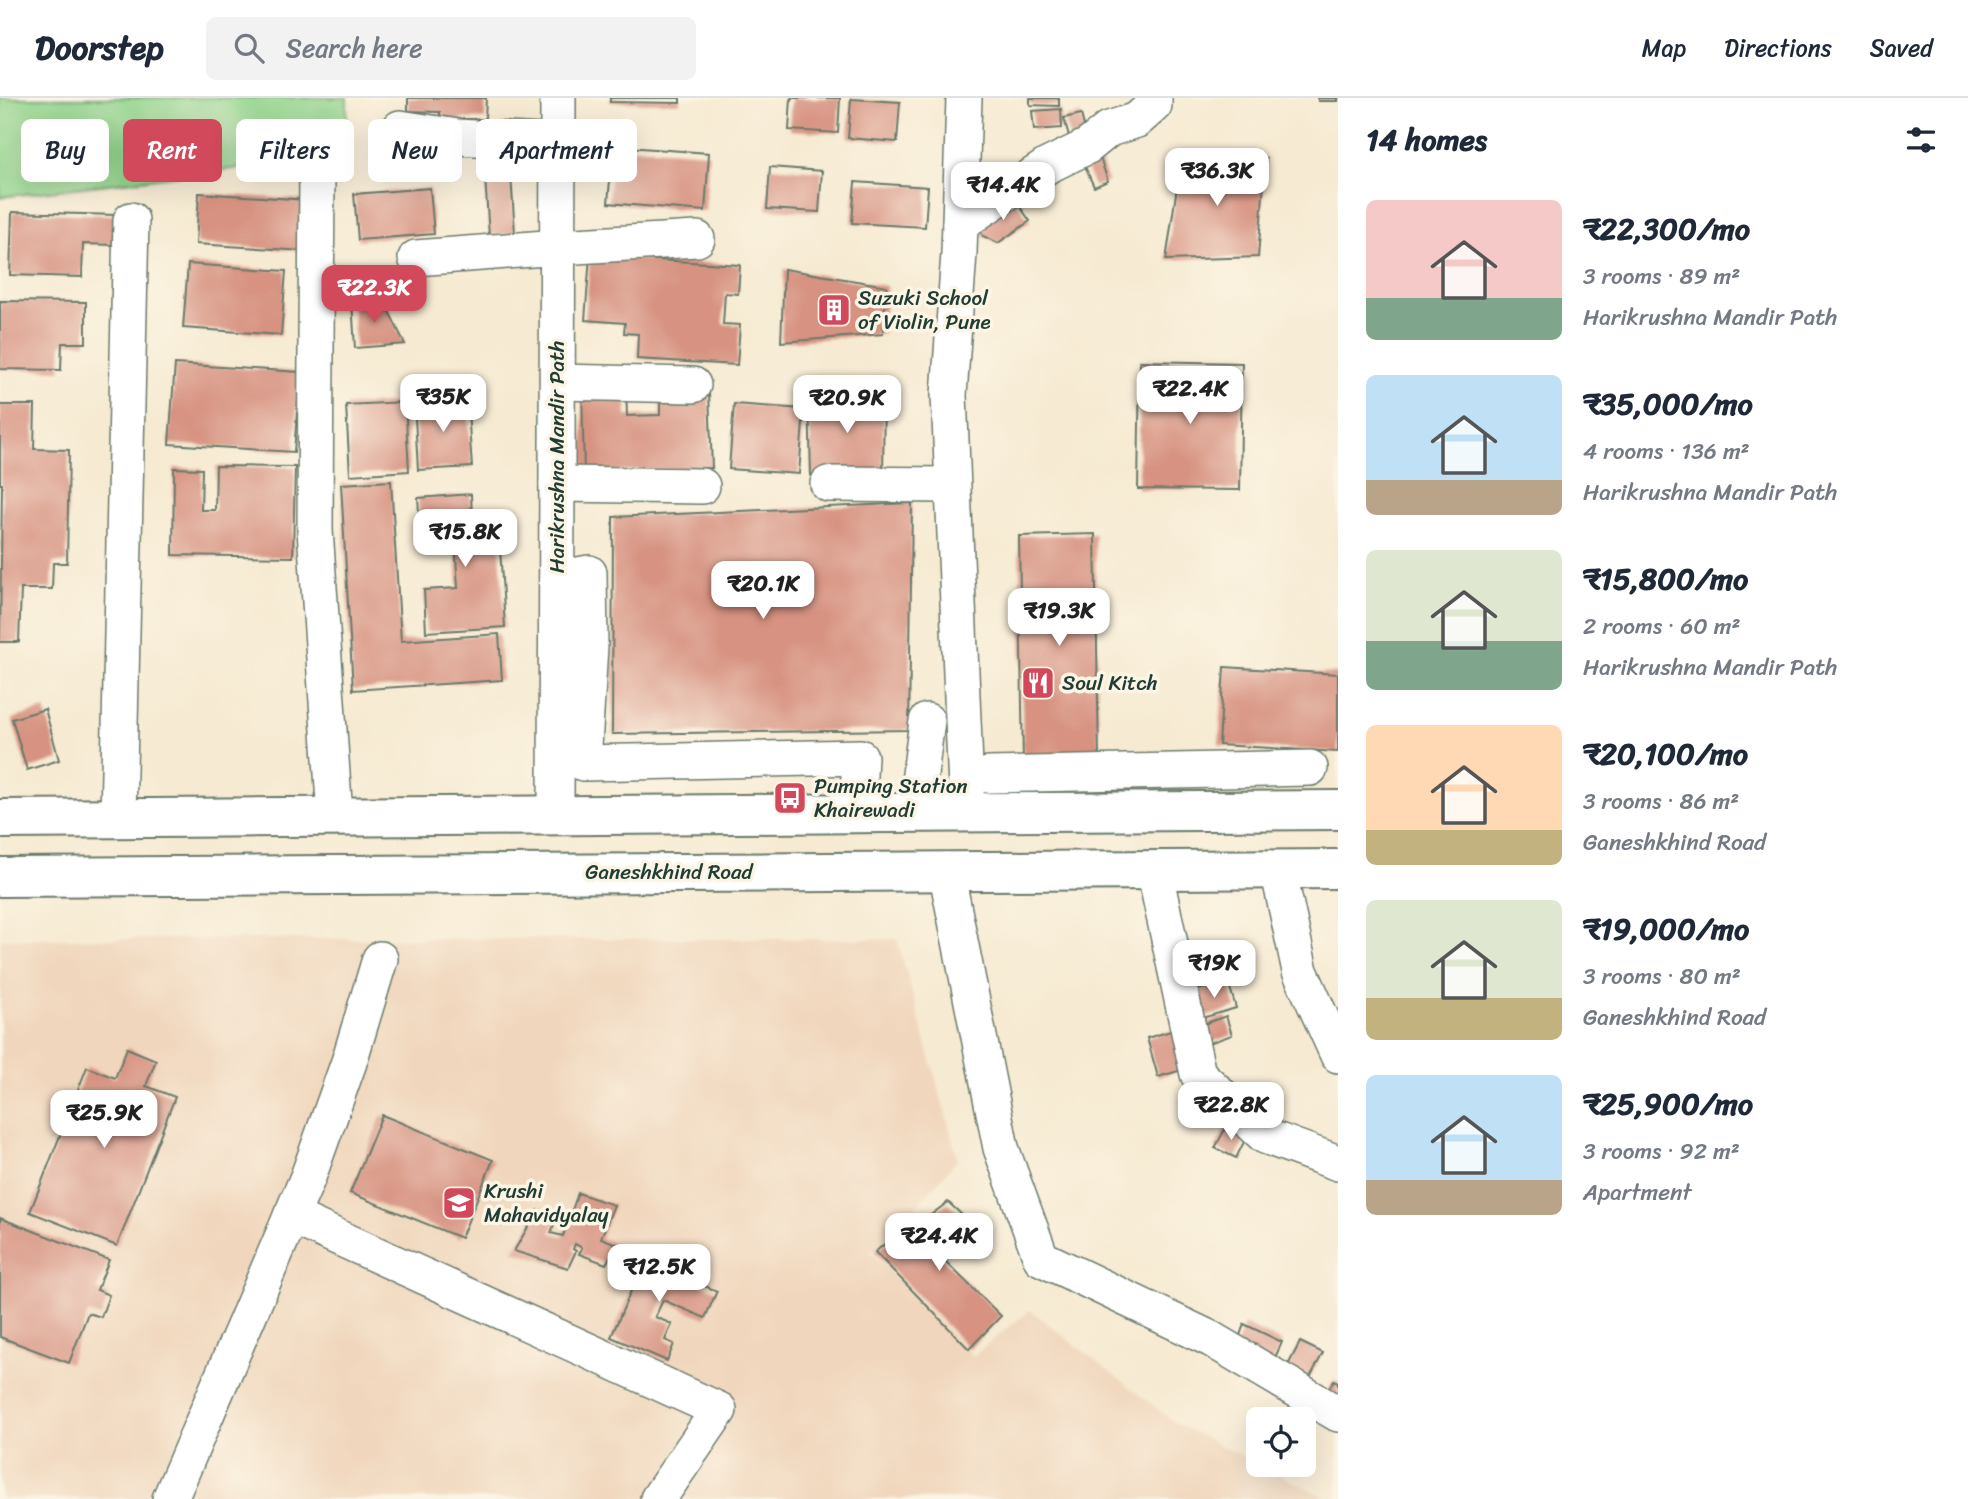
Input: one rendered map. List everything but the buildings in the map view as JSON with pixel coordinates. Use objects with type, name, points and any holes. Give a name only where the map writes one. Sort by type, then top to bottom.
[{"type":"main road","points":[[0,819],[1331,810],[1331,868]]},
{"type":"main road","name":"Ganeshkhind Road","points":[[0,877],[1331,868]]},
{"type":"street","name":"Harikrushna Mandir Path","points":[[558,98],[558,119]]},
{"type":"street","points":[[964,98],[960,224],[949,395],[952,485],[979,812]]},
{"type":"street","points":[[960,224],[1047,166],[1088,146],[1109,130],[1137,120],[1154,105],[1154,98]]},
{"type":"street","points":[[317,182],[315,530],[335,816]]},
{"type":"street","name":"Harikrushna Mandir Path","points":[[556,815],[558,182]]},
{"type":"street","points":[[118,818],[131,220]]},
{"type":"street","points":[[416,258],[697,239]]},
{"type":"street","points":[[558,382],[693,385]]},
{"type":"street","points":[[557,484],[702,486]]},
{"type":"street","points":[[828,484],[952,485]]},
{"type":"street","points":[[972,538],[988,775],[979,812]]},
{"type":"street","points":[[557,579],[589,573],[590,646],[583,763],[860,757],[857,813]]},
{"type":"street","points":[[915,813],[927,721]]},
{"type":"street","points":[[988,775],[1310,768]]},
{"type":"street","points":[[1113,771],[1117,812]]},
{"type":"street","points":[[1154,869],[1198,1074],[1265,1136],[1338,1163]]},
{"type":"street","points":[[1278,869],[1300,971],[1338,1055]]},
{"type":"street","points":[[946,870],[1001,1148],[1041,1258],[1211,1339],[1338,1415]]},
{"type":"street","points":[[170,1499],[308,1177],[349,1062],[380,959]]},
{"type":"street","points":[[291,1216],[719,1410],[658,1499]]},
{"type":"shaded area","name":"Krushi Mahavidyalay","points":[[0,939],[897,939],[958,1159],[875,1252],[868,1249],[973,1356],[1030,1310],[1177,1424],[1246,1458],[1246,1477],[1284,1477],[1329,1499],[0,1499]]},
{"type":"green space","points":[[0,98],[347,98],[347,119],[236,119],[236,168],[222,170],[222,119],[123,119],[124,182],[0,197]]},
{"type":"place","name":"Suzuki School of Violin, Pune","points":[[834,310]]},
{"type":"place","name":"Soul Kitch","points":[[1038,683]]},
{"type":"place","name":"Pumping Station Khairewadi","points":[[790,798]]},
{"type":"place","name":"Krushi Mahavidyalay","points":[[459,1203]]}]
